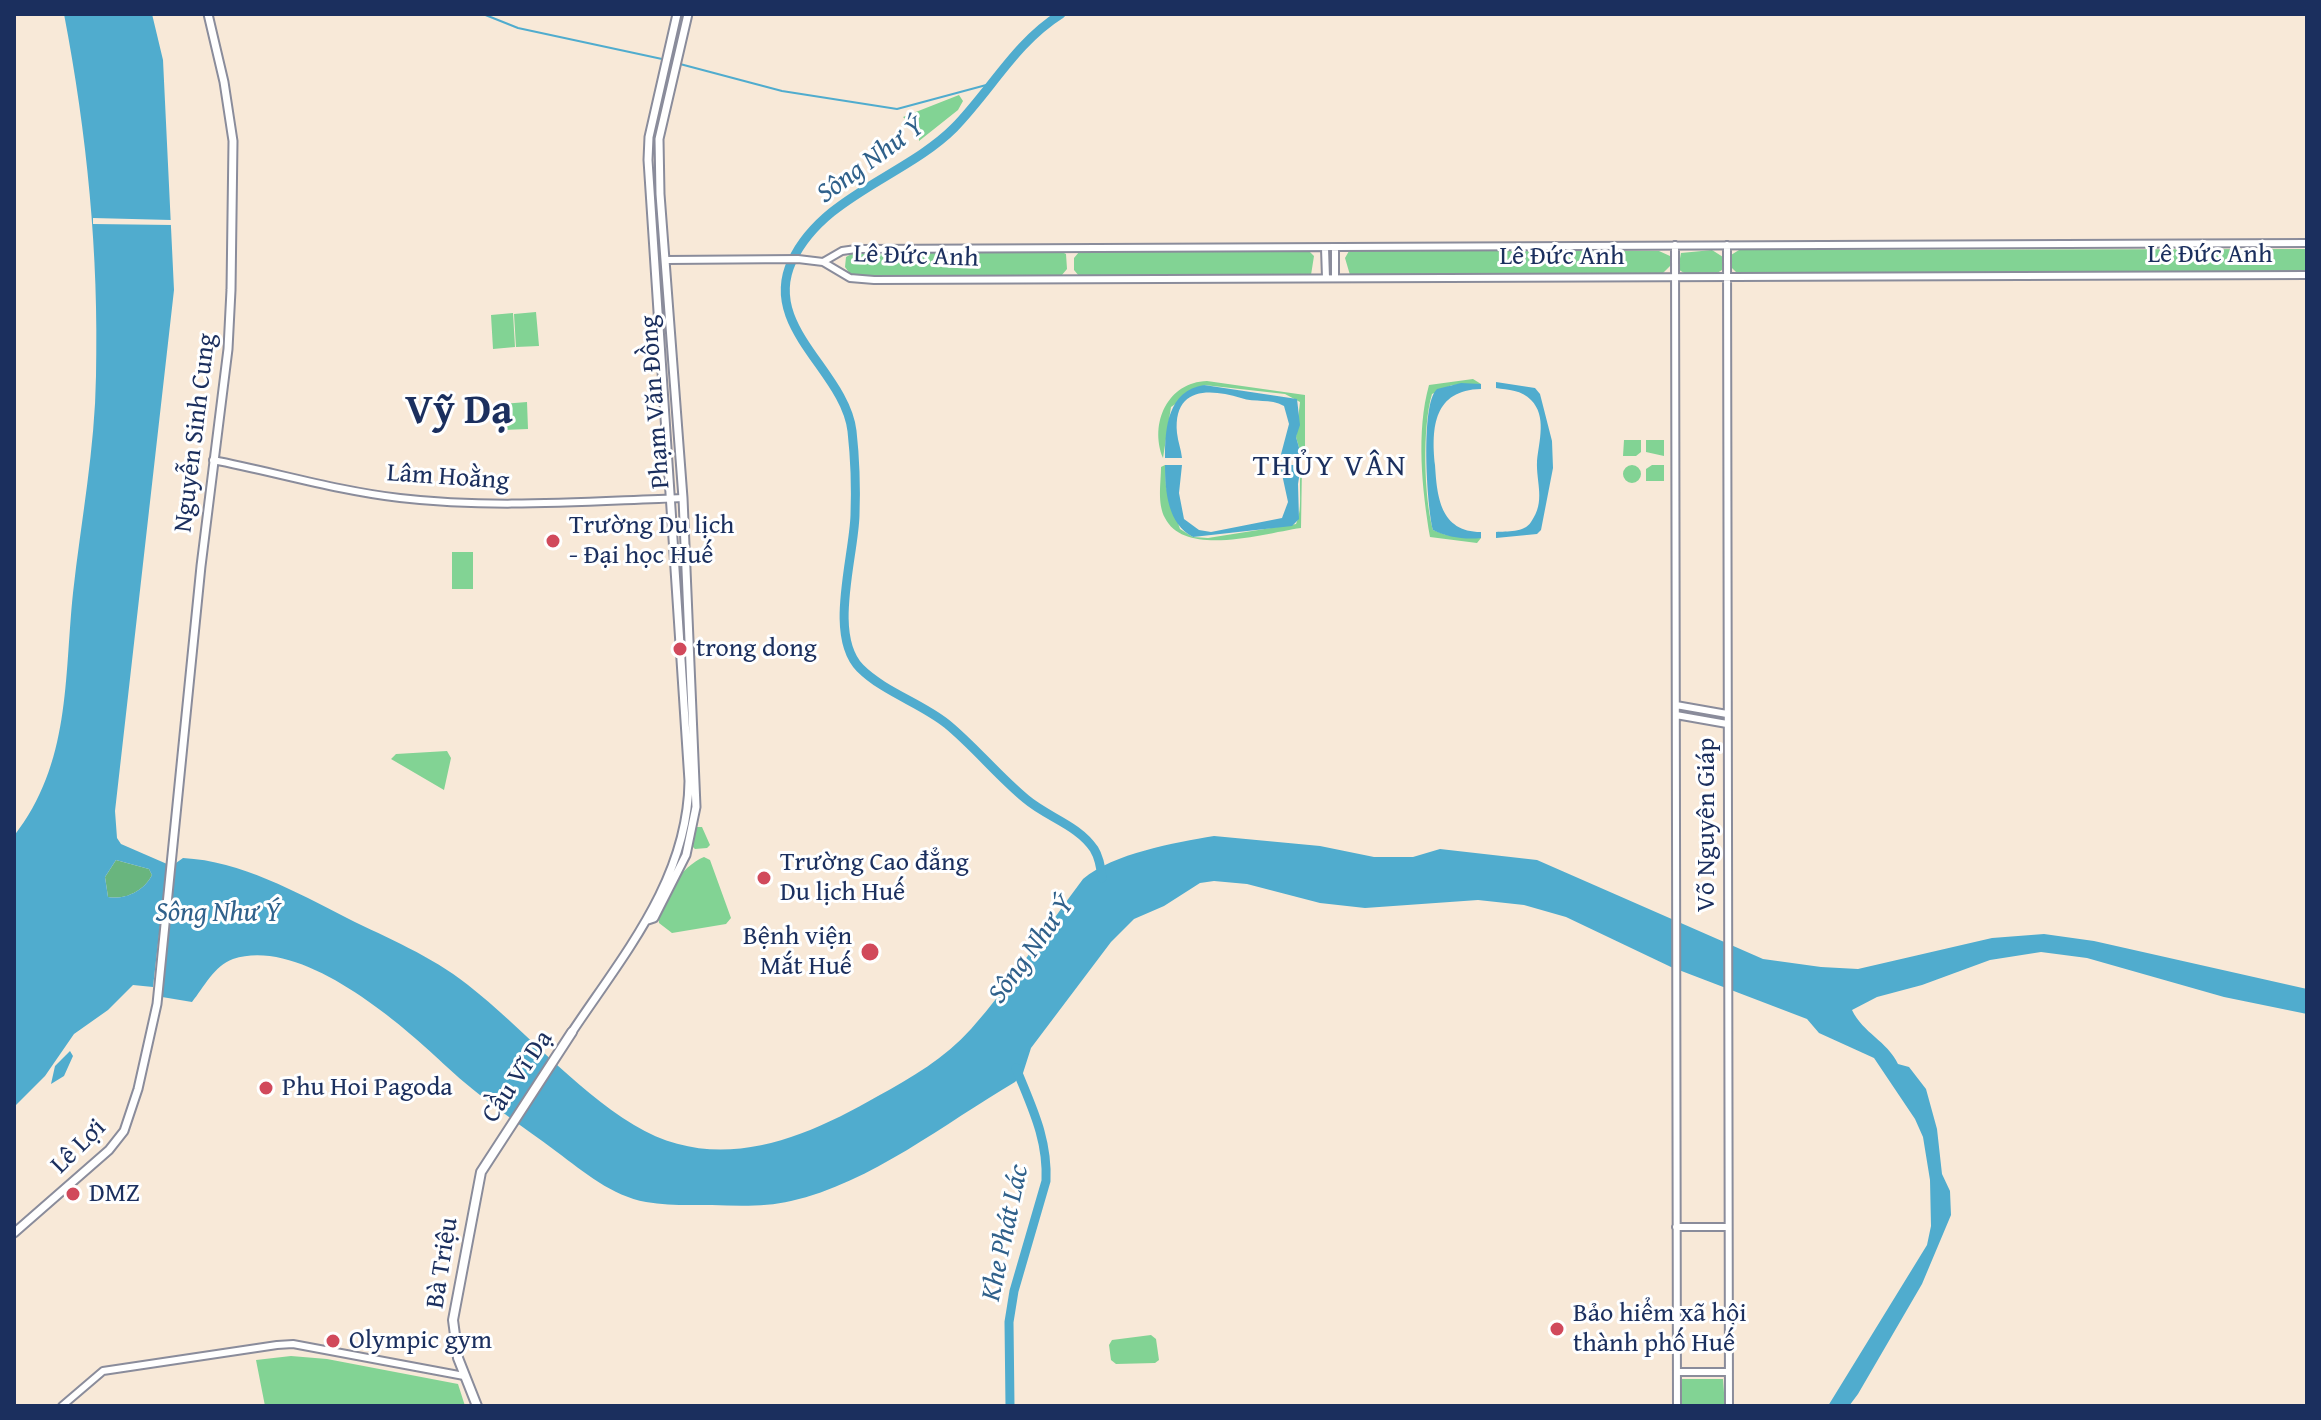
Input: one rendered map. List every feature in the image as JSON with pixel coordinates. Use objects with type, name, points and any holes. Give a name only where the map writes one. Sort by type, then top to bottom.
[{"type":"highway","name":"Cầu Vĩ Dạ","points":[[481,1172],[572,1032]]},
{"type":"highway","name":"Bà Triệu","points":[[477,1406],[464,1376],[454,1335],[455,1299],[481,1172]]},
{"type":"main road","name":"Nguyễn Sinh Cung","points":[[153,1023],[213,460],[228,349],[233,150],[225,88],[208,14]]},
{"type":"main road","name":"Phạm Văn Đồng","points":[[572,1032],[648,920],[679,853],[688,816],[648,160],[649,137],[677,14]]},
{"type":"main road","name":"Phạm Văn Đồng","points":[[648,920],[654,918],[686,855],[696,807],[683,498],[659,139],[688,14]]},
{"type":"main road","name":"Lê Lợi","points":[[14,1233],[109,1150],[124,1131],[153,1023]]},
{"type":"street","name":"Lê Đức Anh","points":[[823,262],[842,251],[856,249],[2307,243]]},
{"type":"street","name":"Võ Nguyên Giáp","points":[[1675,245],[1677,1406]]},
{"type":"street","name":"Võ Nguyên Giáp","points":[[1727,245],[1729,1406]]},
{"type":"street","points":[[1325,248],[1326,278]]},
{"type":"street","points":[[1335,248],[1335,278]]},
{"type":"street","name":"Lê Đức Anh","points":[[666,260],[784,257],[823,262],[844,276],[874,280],[2307,275]]},
{"type":"street","name":"Lâm Hoằng","points":[[213,460],[398,498],[485,503],[683,498]]},
{"type":"street","points":[[1676,705],[1727,714]]},
{"type":"street","points":[[1676,715],[1727,724]]},
{"type":"street","points":[[1676,1227],[1728,1227]]},
{"type":"street","points":[[62,1406],[103,1371],[293,1344],[464,1376]]},
{"type":"street","points":[[1677,1372],[1729,1372]]},
{"type":"green space","points":[[959,95],[963,101],[958,110],[919,141],[919,132],[903,117]]},
{"type":"green space","points":[[2307,249],[2307,273],[1738,274],[1729,265],[1731,255],[1739,250]]},
{"type":"green space","points":[[1712,250],[1723,257],[1722,270],[1718,273],[1694,275],[1678,269],[1681,253]]},
{"type":"green space","points":[[1060,251],[1066,254],[1067,269],[1061,276],[861,276],[850,274],[845,267],[846,257],[855,252]]},
{"type":"green space","points":[[1309,251],[1314,256],[1311,275],[1079,276],[1074,270],[1074,258],[1079,252]]},
{"type":"green space","points":[[1349,251],[1659,251],[1670,256],[1671,265],[1661,275],[1350,275],[1345,258]]},
{"type":"green space","points":[[536,312],[539,346],[516,347],[514,314]]},
{"type":"green space","points":[[513,313],[515,347],[493,349],[491,315]]},
{"type":"green space","points":[[1473,379],[1481,384],[1452,385],[1432,394],[1425,462],[1433,530],[1446,535],[1481,538],[1477,543],[1430,537],[1422,461],[1423,422],[1429,385]]},
{"type":"green space","points":[[1207,381],[1305,395],[1305,455],[1302,458],[1296,437],[1300,402],[1285,394],[1204,385],[1171,407],[1163,458],[1158,431],[1165,407],[1182,389]]},
{"type":"green space","points":[[527,402],[528,429],[503,430],[502,404]]},
{"type":"green space","points":[[1624,440],[1641,440],[1641,452],[1636,456],[1623,456]]},
{"type":"green space","points":[[1646,440],[1664,440],[1664,456],[1646,452]]},
{"type":"green space","points":[[1165,465],[1166,487],[1180,529],[1193,537],[1208,538],[1296,524],[1300,510],[1302,465],[1301,528],[1227,540],[1190,537],[1175,530],[1165,518],[1160,499],[1161,467]]},
{"type":"green space","points":[[1632,465],[1641,474],[1632,483],[1623,474]]},
{"type":"green space","points":[[1652,465],[1664,465],[1664,481],[1646,481],[1646,469]]},
{"type":"green space","points":[[452,552],[473,552],[473,589],[452,589]]},
{"type":"green space","points":[[447,751],[451,758],[444,790],[391,759],[396,754]]},
{"type":"green space","points":[[695,827],[702,827],[710,845],[707,848],[695,849],[692,846]]},
{"type":"green space","points":[[704,857],[710,860],[731,918],[726,924],[672,933],[659,923],[666,895],[688,868]]},
{"type":"green space","points":[[116,860],[149,869],[152,875],[144,886],[133,893],[108,897],[105,877]]},
{"type":"green space","points":[[1151,1335],[1156,1339],[1159,1360],[1155,1363],[1116,1364],[1111,1360],[1109,1345],[1112,1340]]},
{"type":"green space","points":[[291,1356],[327,1359],[458,1384],[465,1406],[265,1406],[256,1360]]},
{"type":"green space","points":[[1682,1379],[1723,1379],[1725,1406],[1679,1406]]},
{"type":"water","points":[[64,14],[152,14],[163,60],[174,290],[115,811],[117,838],[121,844],[167,864],[153,987],[133,985],[108,1010],[74,1034],[45,1076],[14,1107],[14,836],[33,808],[46,779],[62,719],[95,403],[96,285],[90,194]],"holes":[[[116,860],[149,869],[152,875],[139,890],[121,897],[108,897],[105,877]]]},
{"type":"water","points":[[1496,382],[1535,388],[1540,394],[1552,441],[1553,468],[1541,530],[1537,534],[1496,538],[1496,532],[1515,531],[1528,526],[1536,514],[1541,429],[1539,413],[1531,400],[1519,392],[1496,388]]},
{"type":"water","points":[[1461,383],[1481,384],[1481,389],[1465,391],[1445,403],[1435,425],[1434,437],[1436,477],[1443,510],[1457,526],[1481,532],[1481,538],[1469,539],[1433,530],[1427,479],[1428,414],[1437,389]]},
{"type":"water","points":[[1204,385],[1297,399],[1300,425],[1296,437],[1302,458],[1280,458],[1289,424],[1284,406],[1206,393],[1187,399],[1181,407],[1177,433],[1182,458],[1165,458],[1171,412],[1183,395]]},
{"type":"water","points":[[1165,465],[1182,465],[1179,493],[1184,519],[1199,530],[1211,532],[1282,518],[1288,502],[1280,465],[1301,465],[1299,519],[1292,526],[1193,537],[1173,516],[1167,496]]},
{"type":"water","name":"Sông Như Ý","points":[[1214,836],[1320,846],[1374,857],[1413,857],[1440,849],[1537,860],[1763,959],[1821,967],[1858,969],[1992,938],[2044,934],[2094,941],[2307,989],[2307,1014],[2224,997],[2087,958],[2041,952],[1990,960],[1922,985],[1877,997],[1852,1010],[1898,1064],[1909,1067],[1926,1089],[1937,1129],[1942,1174],[1950,1191],[1951,1215],[1922,1284],[1858,1394],[1849,1406],[1828,1406],[1927,1245],[1931,1226],[1930,1180],[1923,1137],[1915,1119],[1874,1058],[1819,1033],[1807,1019],[1671,967],[1566,917],[1524,905],[1478,900],[1365,908],[1320,903],[1247,884],[1200,883],[1164,906],[1134,919],[1111,942],[1031,1048],[1023,1073],[1015,1082],[907,1150],[850,1181],[791,1201],[762,1205],[654,1203],[610,1189],[487,1100],[377,1007],[318,971],[289,960],[260,955],[233,959],[215,972],[192,1002],[162,997],[176,863],[183,858],[226,865],[288,888],[439,965],[489,1002],[569,1076],[634,1125],[665,1140],[696,1148],[758,1146],[789,1138],[849,1112],[939,1058],[971,1029],[1083,879],[1096,870],[1145,850]]},
{"type":"water","points":[[70,1051],[73,1056],[64,1076],[51,1084],[55,1066]]},
{"type":"pier","points":[[93,218],[171,220],[172,225],[93,224]]},
{"type":"waterway","points":[[483,14],[518,28],[662,59]]},
{"type":"waterway","name":"Sông Như Ý","points":[[1061,14],[1030,39],[954,128],[913,160],[866,188],[823,220],[792,261],[785,285],[787,307],[796,328],[835,388],[846,409],[852,431],[855,515],[844,616],[851,654],[870,676],[947,724],[1026,799],[1080,834],[1096,852],[1102,878]]},
{"type":"waterway","points":[[680,64],[782,91],[897,109],[990,84]]},
{"type":"waterway","name":"Khe Phát Lác","points":[[1010,1406],[1009,1322],[1014,1291],[1046,1181],[1041,1136],[1016,1068]]},
{"type":"place","name":"Trường Du lịch - Đại học Huế","points":[[553,541]]},
{"type":"place","name":"trong dong","points":[[680,649]]},
{"type":"place","name":"Trường Cao đẳng Du lịch Huế","points":[[764,878]]},
{"type":"place","name":"Bệnh viện Mắt Huế","points":[[870,952]]},
{"type":"place","name":"Phu Hoi Pagoda","points":[[266,1088]]},
{"type":"place","name":"DMZ","points":[[73,1194]]},
{"type":"place","name":"Bảo hiểm xã hội thành phố Huế","points":[[1557,1329]]},
{"type":"place","name":"Olympic gym","points":[[333,1341]]},
{"type":"district","name":"Vỹ Dạ","points":[[459,412]]},
{"type":"district","name":"THỦY VÂN","points":[[1330,467]]}]
